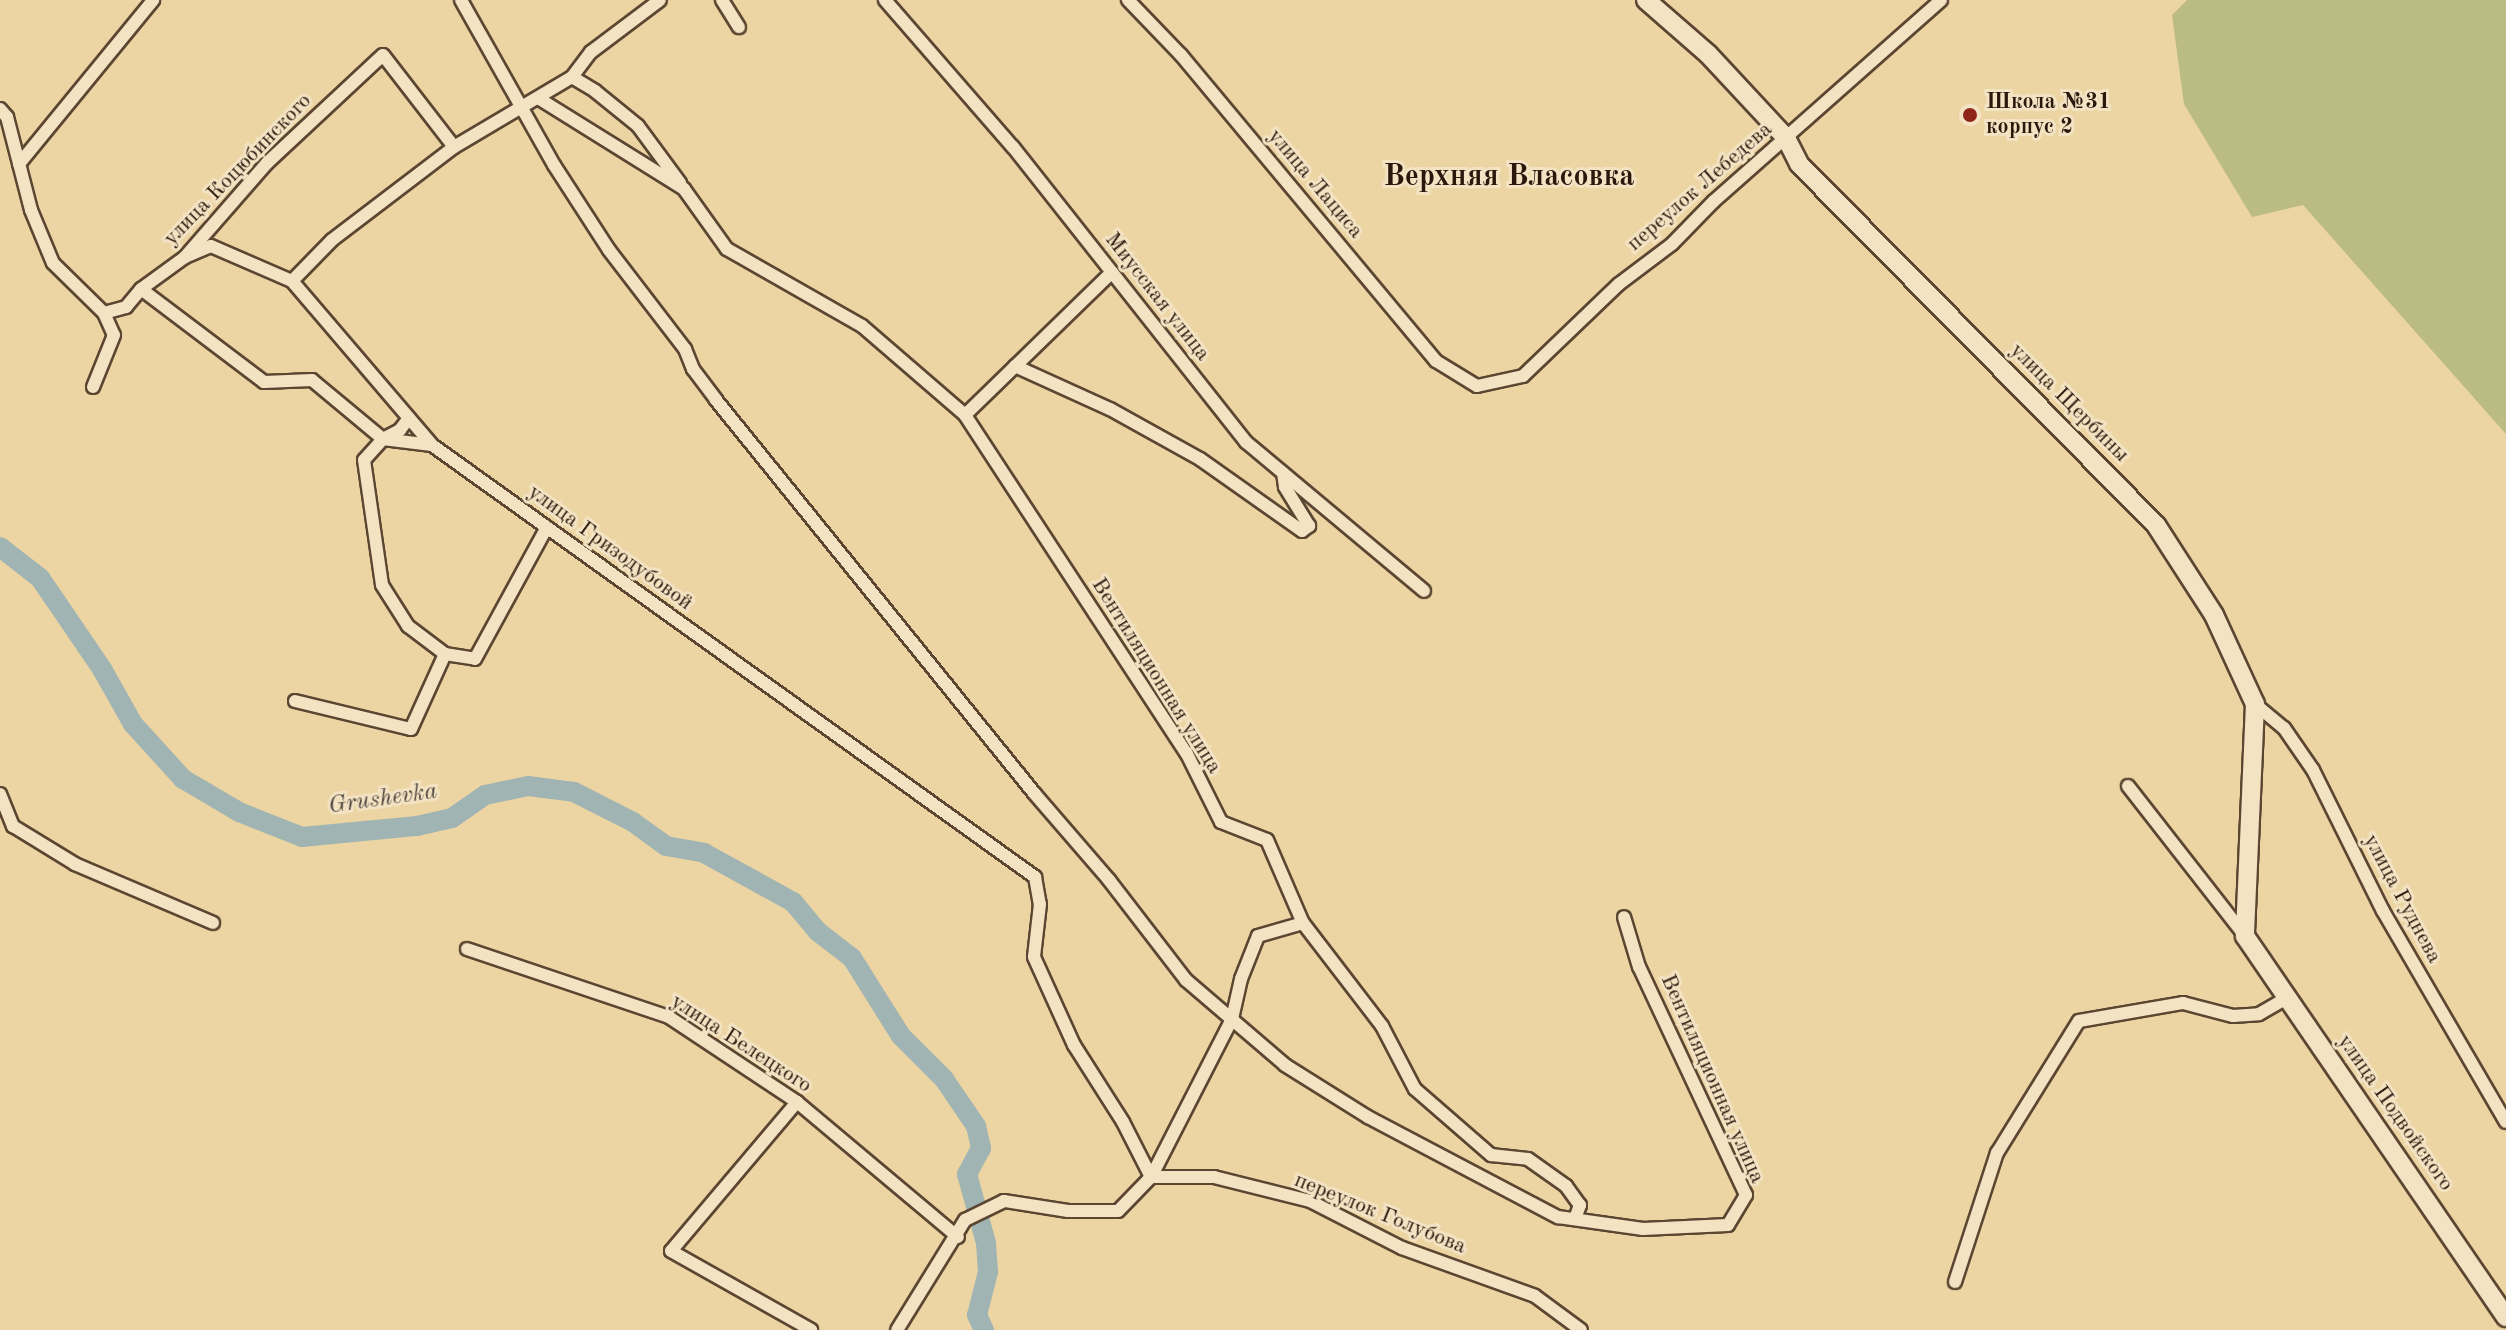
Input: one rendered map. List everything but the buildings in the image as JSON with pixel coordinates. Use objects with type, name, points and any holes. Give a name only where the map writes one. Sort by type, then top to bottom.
[{"type":"street","points":[[19,164],[153,0]]},
{"type":"street","points":[[461,0],[519,107],[609,250],[685,349],[693,369],[1034,793],[1109,880],[1186,980],[1285,1065],[1368,1117],[1558,1217],[1575,1219]]},
{"type":"street","points":[[292,281],[332,240],[454,147],[572,77],[591,52],[660,0]]},
{"type":"street","points":[[722,0],[739,27]]},
{"type":"street","name":"Миусская улица","points":[[885,0],[1013,147],[1246,442],[1424,591]]},
{"type":"street","name":"улица Лациса","points":[[1128,0],[1181,55],[1436,361],[1477,386]]},
{"type":"street","name":"улица Щербины","points":[[1646,0],[1708,54],[1786,138],[1799,164],[2156,525],[2214,615],[2255,704],[2245,936]]},
{"type":"street","name":"переулок Лебедева","points":[[1477,386],[1523,376],[1619,284],[1672,244],[1941,0]]},
{"type":"street","name":"улица Коцюбинского","points":[[104,313],[126,307],[141,289],[185,257],[267,163],[383,55],[454,147]]},
{"type":"street","name":"Вентиляционная улица","points":[[572,77],[638,126],[727,249],[862,326],[965,415],[1187,754],[1221,822],[1267,840],[1303,923],[1382,1026],[1415,1089],[1491,1155],[1528,1159],[1566,1186],[1580,1205],[1575,1219],[1643,1229],[1728,1225],[1746,1195],[1639,967],[1624,917]]},
{"type":"street","name":"Вентиляционная улица","points":[[538,98],[684,189]]},
{"type":"street","points":[[0,109],[7,117],[31,210],[53,263],[104,313],[114,335],[93,387]]},
{"type":"street","name":"улица Гризодубовой","points":[[185,257],[211,246],[292,281],[432,445],[1035,877],[1040,904],[1034,957],[1074,1045],[1123,1122],[1151,1177]]},
{"type":"street","points":[[965,415],[1112,272]]},
{"type":"street","points":[[141,289],[264,382],[312,380],[383,439],[432,445]]},
{"type":"street","points":[[1015,366],[1110,409],[1200,459],[1302,531],[1309,526],[1285,487],[1283,473]]},
{"type":"street","points":[[409,418],[400,430],[383,439],[364,460],[382,585],[408,626],[445,654],[475,659],[547,527]]},
{"type":"street","points":[[295,701],[411,729],[445,654]]},
{"type":"street","name":"улица Руднева","points":[[2255,704],[2284,728],[2313,770],[2383,911],[2506,1122]]},
{"type":"street","points":[[2128,786],[2245,936]]},
{"type":"street","points":[[0,794],[13,826],[75,864],[213,923]]},
{"type":"street","points":[[897,1330],[931,1271],[958,1237],[965,1220],[1004,1201],[1068,1211],[1118,1211],[1151,1177],[1232,1019],[1241,979],[1258,936],[1303,923]]},
{"type":"street","name":"улица Подвойского","points":[[2245,936],[2506,1317]]},
{"type":"street","name":"улица Белецкого","points":[[467,949],[669,1017],[797,1102],[958,1237]]},
{"type":"street","points":[[1955,1282],[1997,1153],[2079,1021],[2183,1003],[2233,1016],[2259,1014],[2287,998]]},
{"type":"street","points":[[797,1102],[671,1251],[811,1330]]},
{"type":"street","name":"переулок Голубова","points":[[1151,1177],[1214,1177],[1310,1201],[1402,1248],[1535,1296],[1581,1330]]},
{"type":"green space","points":[[2187,0],[2506,0],[2506,434],[2303,205],[2252,217],[2184,104],[2172,15]]},
{"type":"waterway","name":"Grushevka","points":[[0,547],[40,578],[102,669],[133,724],[183,779],[239,812],[302,837],[417,826],[452,818],[485,795],[528,786],[574,792],[633,822],[666,846],[704,853],[793,902],[817,931],[852,958],[901,1036],[944,1079],[976,1126],[981,1148],[967,1174],[986,1243],[988,1272],[977,1315],[984,1330]]},
{"type":"place","name":"Школа №31 корпус 2","points":[[1970,115]]},
{"type":"district","name":"Верхняя Власовка","points":[[1509,177]]}]
